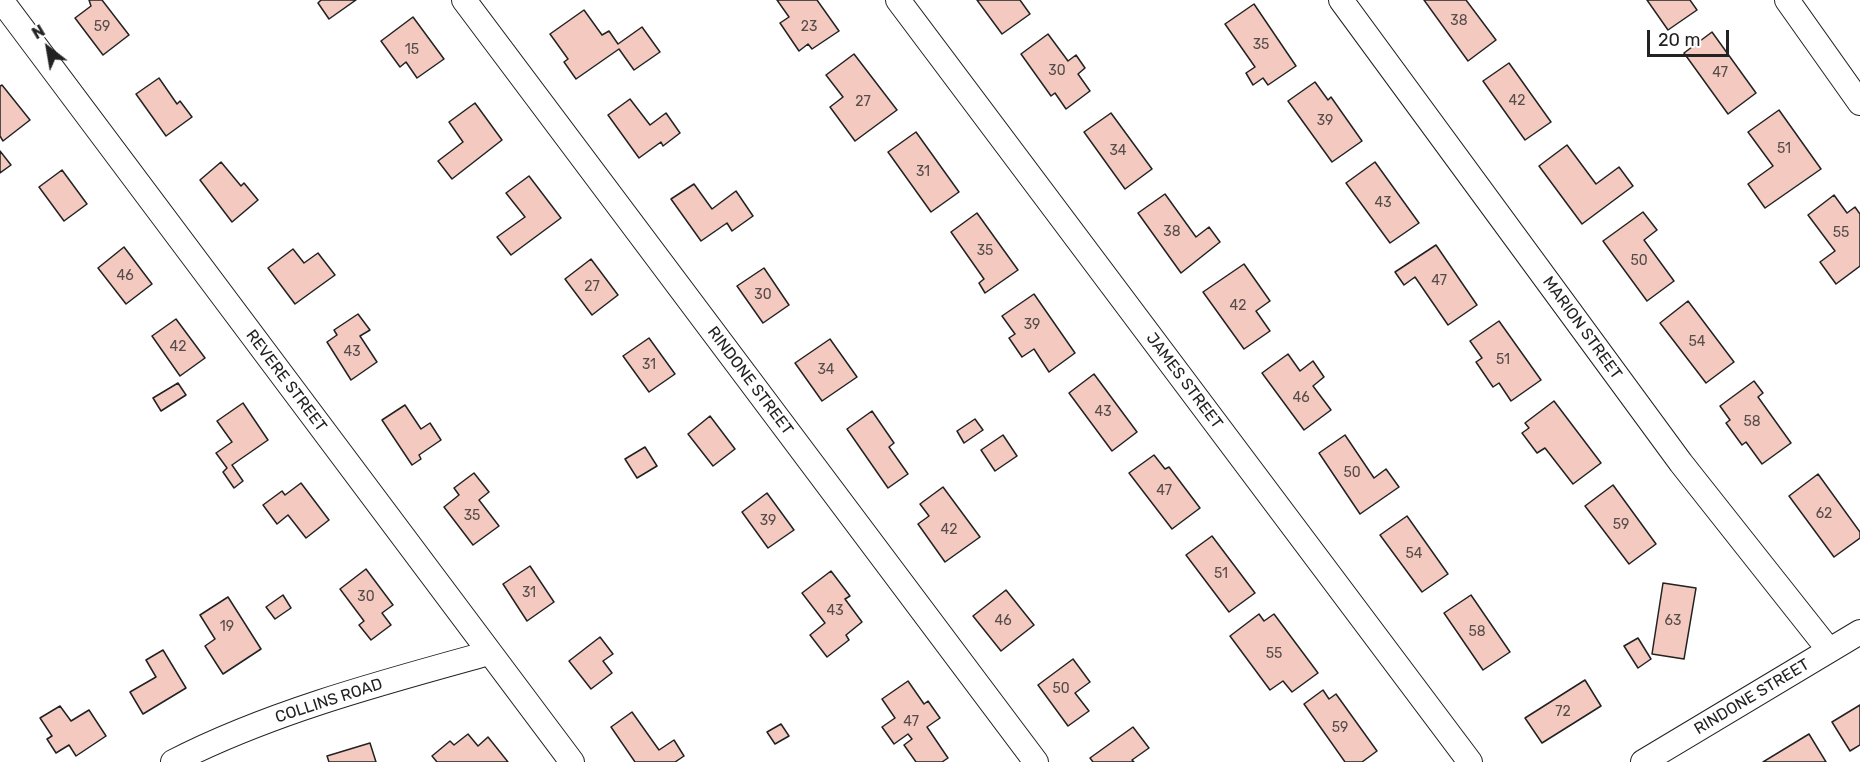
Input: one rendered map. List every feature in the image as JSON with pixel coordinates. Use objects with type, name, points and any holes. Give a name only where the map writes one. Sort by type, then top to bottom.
[{"type":"street","name":"REVERE STREET","points":[[1,0],[572,762]]},
{"type":"street","name":"RINDONE STREET","points":[[464,0],[1036,762]]},
{"type":"street","name":"JAMES STREET","points":[[898,0],[1470,762]]},
{"type":"street","name":"MARION STREET","points":[[1341,0],[1681,463],[1829,650]]},
{"type":"street","points":[[1786,0],[1860,103]]},
{"type":"street","name":"RINDONE STREET","points":[[1643,762],[1860,632]]},
{"type":"street","name":"COLLINS ROAD","points":[[173,762],[249,728],[408,675],[489,653]]},
{"type":"building","points":[[89,0],[102,0],[129,35],[103,55],[75,18],[91,6]]},
{"type":"building","points":[[321,0],[356,0],[329,19],[318,3]]},
{"type":"building","points":[[777,0],[817,0],[839,31],[812,49],[808,44],[799,51],[780,23],[789,17]]},
{"type":"building","points":[[977,0],[1020,0],[1030,14],[1002,34]]},
{"type":"building","points":[[1424,0],[1466,0],[1496,40],[1468,61]]},
{"type":"building","points":[[1647,0],[1690,0],[1697,10],[1668,30]]},
{"type":"building","points":[[1254,4],[1296,66],[1268,85],[1263,78],[1253,85],[1246,73],[1255,67],[1225,24]]},
{"type":"building","points":[[584,10],[602,35],[609,31],[618,44],[642,27],[660,52],[634,70],[619,49],[576,79],[564,62],[568,59],[550,34]]},
{"type":"building","points":[[413,17],[444,59],[417,78],[406,62],[400,67],[381,41]]},
{"type":"building","points":[[1712,32],[1756,93],[1728,114],[1684,53]]},
{"type":"building","points":[[1048,34],[1068,61],[1076,55],[1085,68],[1078,74],[1090,91],[1066,109],[1055,93],[1051,96],[1021,54]]},
{"type":"building","points":[[854,54],[897,110],[855,141],[830,107],[843,97],[826,75]]},
{"type":"building","points":[[1509,63],[1551,122],[1525,140],[1483,81]]},
{"type":"building","points":[[159,78],[177,104],[180,101],[192,117],[166,136],[136,94]]},
{"type":"building","points":[[1315,82],[1328,100],[1331,97],[1362,141],[1332,162],[1288,101]]},
{"type":"building","points":[[2,85],[30,120],[3,141],[0,136],[0,86]]},
{"type":"building","points":[[630,99],[650,125],[666,113],[680,133],[663,146],[661,142],[639,158],[608,115]]},
{"type":"building","points":[[475,103],[502,140],[452,179],[438,161],[463,142],[449,122]]},
{"type":"building","points":[[1779,110],[1821,169],[1765,208],[1748,184],[1773,166],[1748,132]]},
{"type":"building","points":[[1111,113],[1152,169],[1125,189],[1084,132]]},
{"type":"building","points":[[916,132],[959,192],[931,212],[888,152]]},
{"type":"building","points":[[1567,145],[1596,184],[1619,167],[1633,186],[1582,224],[1539,166]]},
{"type":"building","points":[[0,151],[11,165],[0,173]]},
{"type":"building","points":[[221,162],[241,186],[244,183],[258,200],[232,222],[200,180]]},
{"type":"building","points":[[1375,162],[1419,223],[1390,243],[1346,183]]},
{"type":"building","points":[[62,170],[87,204],[64,221],[39,187]]},
{"type":"building","points":[[529,176],[561,218],[511,255],[497,237],[525,217],[506,193]]},
{"type":"building","points":[[694,184],[712,209],[736,191],[753,216],[732,231],[727,223],[701,241],[671,199]]},
{"type":"building","points":[[1165,194],[1196,237],[1209,227],[1220,242],[1181,273],[1138,213]]},
{"type":"building","points":[[1834,195],[1847,213],[1855,207],[1860,214],[1860,266],[1836,284],[1820,262],[1835,251],[1808,215]]},
{"type":"building","points":[[1643,212],[1657,230],[1644,240],[1674,281],[1647,301],[1603,241]]},
{"type":"building","points":[[977,213],[1018,270],[985,293],[979,283],[984,279],[951,232]]},
{"type":"building","points":[[1436,245],[1477,305],[1448,325],[1415,277],[1404,285],[1395,272]]},
{"type":"building","points":[[124,247],[152,284],[126,304],[98,268]]},
{"type":"building","points":[[293,249],[304,263],[318,253],[335,275],[295,304],[268,268]]},
{"type":"building","points":[[591,259],[618,295],[592,315],[565,279]]},
{"type":"building","points":[[1244,264],[1270,301],[1256,311],[1270,331],[1244,349],[1203,292]]},
{"type":"building","points":[[764,268],[789,305],[763,323],[737,286]]},
{"type":"building","points":[[1034,294],[1075,353],[1049,372],[1034,349],[1022,357],[1009,338],[1015,334],[1002,316]]},
{"type":"building","points":[[1688,301],[1734,362],[1706,383],[1660,323]]},
{"type":"building","points":[[358,314],[370,330],[360,336],[377,362],[351,380],[327,342],[337,335],[334,330]]},
{"type":"building","points":[[176,319],[205,358],[180,376],[152,336]]},
{"type":"building","points":[[1499,321],[1541,380],[1511,401],[1499,383],[1493,387],[1476,362],[1482,358],[1470,341]]},
{"type":"building","points":[[649,338],[675,374],[649,392],[623,356]]},
{"type":"building","points":[[830,339],[857,377],[822,401],[795,363]]},
{"type":"building","points":[[1288,354],[1300,371],[1313,361],[1324,377],[1313,386],[1331,410],[1304,430],[1262,373]]},
{"type":"building","points":[[1094,374],[1137,432],[1112,451],[1069,393]]},
{"type":"building","points":[[1754,381],[1763,393],[1758,397],[1791,443],[1762,464],[1746,442],[1742,445],[1726,423],[1730,420],[1720,406]]},
{"type":"building","points":[[178,383],[186,395],[161,411],[153,398]]},
{"type":"building","points":[[1554,401],[1601,463],[1573,484],[1545,448],[1537,453],[1522,433],[1529,428],[1525,423]]},
{"type":"building","points":[[243,403],[268,440],[232,465],[243,481],[234,488],[223,472],[227,468],[216,453],[232,442],[217,421]]},
{"type":"building","points":[[405,405],[421,429],[430,423],[441,440],[419,455],[421,459],[412,465],[382,420]]},
{"type":"building","points":[[872,411],[894,443],[889,447],[908,474],[888,488],[847,429]]},
{"type":"building","points":[[710,416],[735,449],[713,466],[688,434]]},
{"type":"building","points":[[975,419],[983,430],[964,443],[957,431]]},
{"type":"building","points":[[1003,435],[1017,456],[995,471],[981,450]]},
{"type":"building","points":[[1345,435],[1374,478],[1386,469],[1399,487],[1360,514],[1319,453]]},
{"type":"building","points":[[645,447],[657,466],[637,478],[625,459]]},
{"type":"building","points":[[1154,455],[1165,469],[1169,467],[1200,508],[1172,529],[1129,473]]},
{"type":"building","points":[[474,473],[489,492],[479,500],[499,526],[473,545],[444,507],[459,495],[454,488]]},
{"type":"building","points":[[1818,474],[1860,532],[1860,538],[1834,557],[1789,496]]},
{"type":"building","points":[[301,483],[329,520],[306,538],[288,515],[277,524],[263,505],[282,491],[285,495]]},
{"type":"building","points":[[1613,485],[1656,544],[1629,564],[1585,506]]},
{"type":"building","points":[[943,487],[980,537],[945,562],[918,524],[929,516],[920,504]]},
{"type":"building","points":[[767,493],[794,530],[768,548],[742,512]]},
{"type":"building","points":[[1407,516],[1448,574],[1422,592],[1380,535]]},
{"type":"building","points":[[1212,536],[1255,593],[1229,612],[1186,555]]},
{"type":"building","points":[[530,566],[554,602],[527,621],[503,584]]},
{"type":"building","points":[[366,569],[393,605],[382,613],[391,625],[371,640],[359,625],[364,621],[340,589]]},
{"type":"building","points":[[831,571],[850,596],[845,599],[862,622],[846,635],[849,640],[827,657],[810,635],[825,623],[802,593]]},
{"type":"building","points":[[1663,583],[1696,588],[1684,659],[1652,654]]},
{"type":"building","points":[[1006,590],[1034,625],[1001,651],[973,616]]},
{"type":"building","points":[[283,595],[291,608],[275,619],[266,607]]},
{"type":"building","points":[[1471,595],[1510,652],[1483,670],[1444,613]]},
{"type":"building","points":[[228,597],[261,649],[223,674],[205,646],[215,639],[200,615]]},
{"type":"building","points":[[1259,614],[1264,621],[1274,614],[1318,673],[1292,692],[1283,681],[1270,690],[1230,636]]},
{"type":"building","points":[[600,637],[613,654],[603,661],[612,673],[591,689],[569,661]]},
{"type":"building","points":[[1638,638],[1651,659],[1638,668],[1624,646]]},
{"type":"building","points":[[163,650],[186,688],[143,714],[130,692],[156,677],[146,660]]},
{"type":"building","points":[[1073,659],[1090,682],[1075,693],[1089,711],[1068,726],[1038,685]]},
{"type":"building","points":[[1585,680],[1601,706],[1542,743],[1525,718]]},
{"type":"building","points":[[908,681],[924,704],[928,701],[940,718],[927,727],[948,758],[942,762],[916,762],[904,745],[912,739],[908,734],[894,744],[882,727],[895,718],[882,699]]},
{"type":"building","points":[[1323,690],[1329,699],[1336,694],[1377,751],[1362,762],[1345,762],[1304,704]]},
{"type":"building","points":[[1860,705],[1860,745],[1850,751],[1832,722]]},
{"type":"building","points":[[60,706],[71,721],[89,710],[106,736],[76,756],[69,745],[56,753],[47,739],[52,736],[40,718]]},
{"type":"building","points":[[632,712],[659,750],[674,740],[684,756],[675,762],[635,762],[611,727]]},
{"type":"building","points":[[781,724],[789,736],[775,744],[767,732]]},
{"type":"building","points":[[1133,727],[1149,748],[1132,760],[1134,762],[1093,762],[1090,758]]},
{"type":"building","points":[[468,734],[478,746],[488,737],[508,762],[437,762],[432,756],[450,741],[454,745]]},
{"type":"building","points":[[1809,734],[1826,762],[1763,762]]},
{"type":"building","points":[[370,743],[376,762],[329,762],[327,756]]}]
